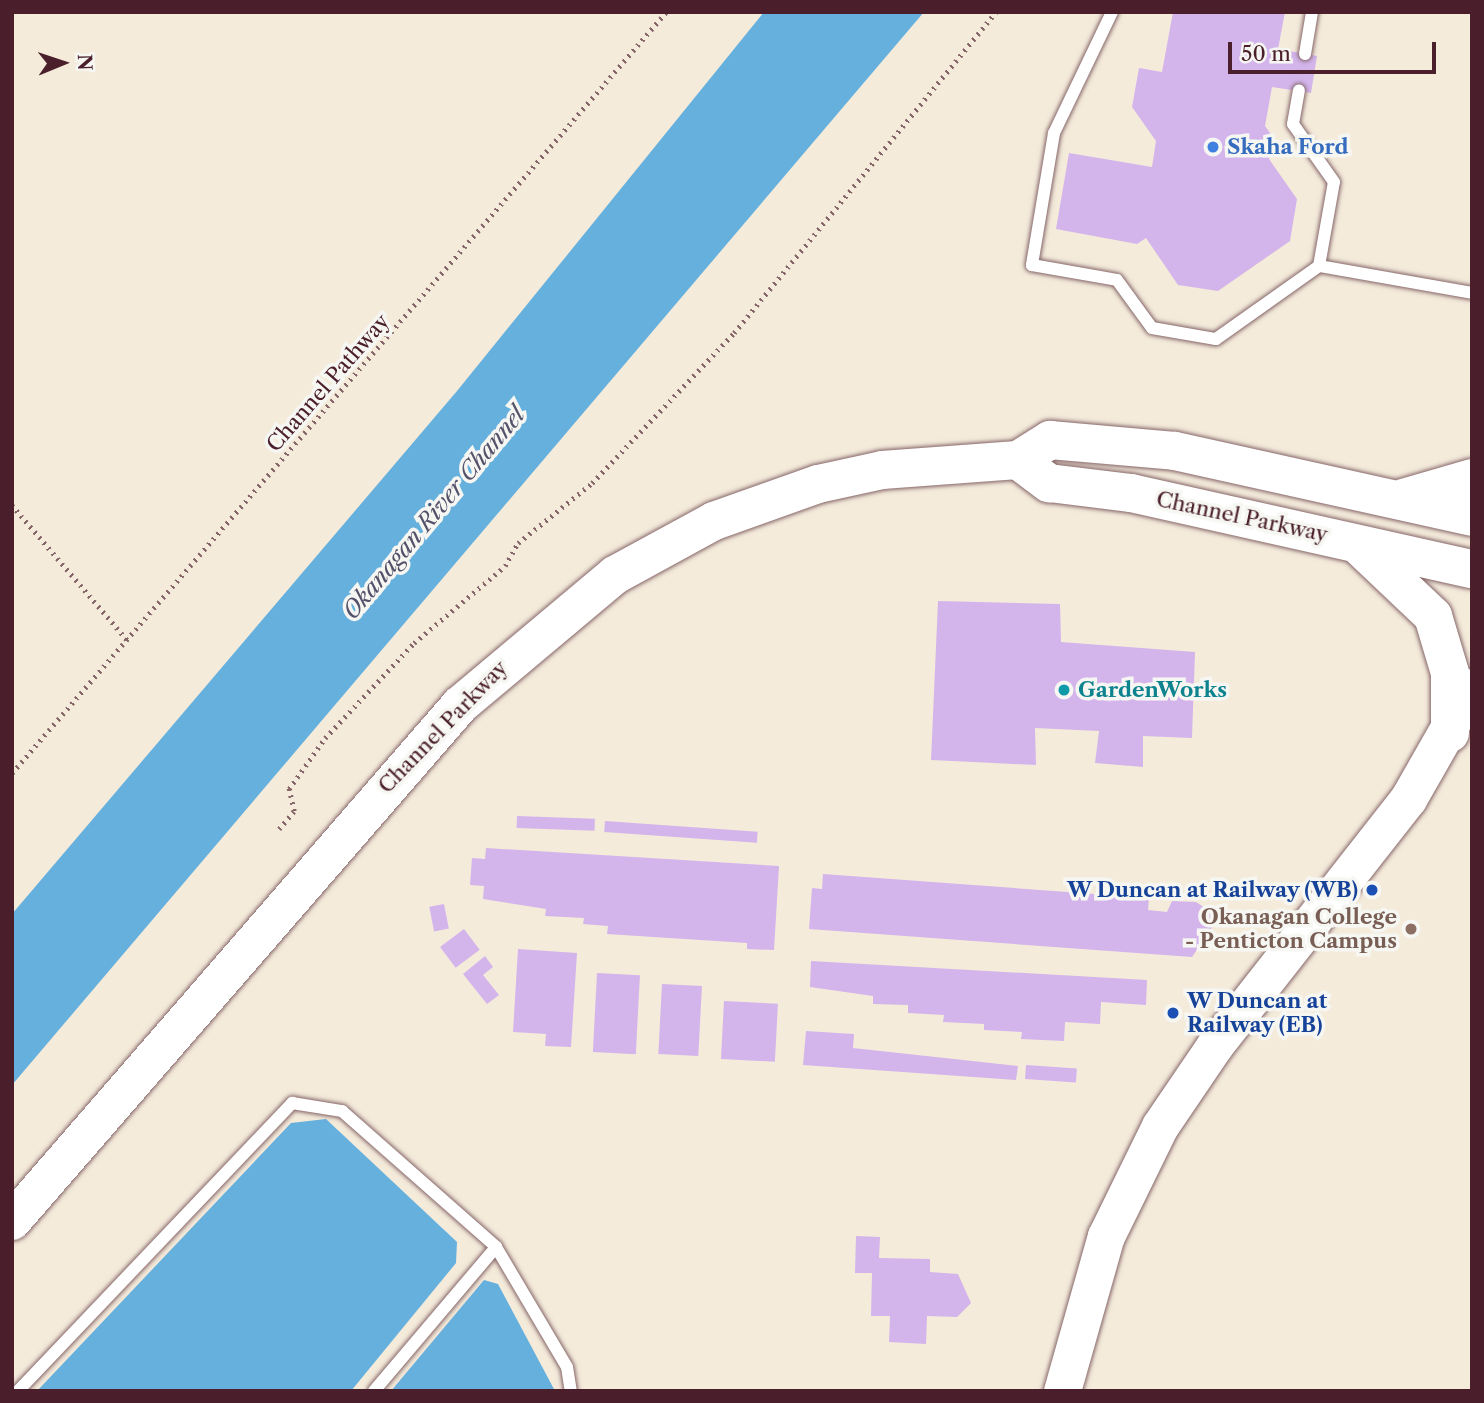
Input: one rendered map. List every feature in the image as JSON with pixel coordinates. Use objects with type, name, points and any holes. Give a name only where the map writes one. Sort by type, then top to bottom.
[{"type":"highway","name":"Channel Parkway","points":[[12,1221],[367,808],[460,705],[560,616],[666,545],[763,501],[882,470],[1018,460],[1050,440],[1118,444],[1397,499],[1472,517]]},
{"type":"highway","name":"Channel Parkway","points":[[1018,460],[1049,483],[1131,493],[1472,569]]},
{"type":"highway","points":[[1397,499],[1472,478]]},
{"type":"highway","points":[[1355,542],[1433,616],[1450,673],[1461,726]]},
{"type":"street","points":[[1062,1391],[1106,1236],[1160,1126],[1215,1045],[1408,799],[1461,726],[1472,687]]},
{"type":"lane","points":[[1112,12],[1054,132],[1032,265],[1117,280],[1152,328],[1216,339],[1319,266],[1334,182],[1293,124],[1299,91]]},
{"type":"lane","points":[[1305,54],[1312,12]]},
{"type":"lane","points":[[1319,266],[1472,293]]},
{"type":"lane","points":[[18,1391],[292,1103],[342,1111],[496,1247],[567,1367],[571,1391]]},
{"type":"lane","points":[[374,1391],[496,1247]]},
{"type":"path","name":"Channel Pathway","points":[[12,773],[666,12]]},
{"type":"path","points":[[279,830],[294,811],[289,789],[326,738],[414,643],[505,566],[518,542],[592,484],[734,332],[996,12]]},
{"type":"path","points":[[12,505],[128,641]]},
{"type":"water","name":"Okanagan River Channel","points":[[764,12],[924,12],[12,1085],[12,914],[457,391]]},
{"type":"water","points":[[326,1119],[457,1242],[456,1263],[351,1391],[37,1391],[291,1123]]},
{"type":"water","points":[[484,1280],[498,1284],[555,1391],[391,1391]]},
{"type":"building","name":"Skaha Ford","points":[[1173,12],[1285,12],[1278,49],[1317,56],[1311,93],[1272,87],[1265,126],[1273,137],[1269,159],[1297,199],[1290,241],[1218,291],[1178,285],[1146,238],[1137,244],[1056,229],[1069,153],[1152,167],[1156,141],[1132,107],[1139,68],[1162,72]]},
{"type":"building","name":"GardenWorks","points":[[938,601],[1060,604],[1061,642],[1195,652],[1192,738],[1143,736],[1143,767],[1095,763],[1099,731],[1035,728],[1036,765],[931,760]]},
{"type":"building","points":[[517,816],[595,819],[595,831],[517,828]]},
{"type":"building","points":[[605,821],[758,832],[757,843],[604,832]]},
{"type":"building","points":[[486,848],[779,866],[774,950],[747,949],[747,943],[607,934],[608,926],[583,924],[584,918],[545,916],[546,909],[483,899],[484,886],[470,885],[472,858],[485,859]]},
{"type":"building","points":[[823,874],[1149,898],[1148,910],[1167,912],[1172,901],[1196,902],[1219,917],[1192,957],[809,929],[812,888],[822,889]]},
{"type":"building","points":[[444,904],[449,929],[434,931],[429,907]]},
{"type":"building","points":[[464,929],[480,950],[456,968],[440,947]]},
{"type":"building","points":[[518,949],[577,953],[571,1047],[545,1046],[546,1034],[513,1032]]},
{"type":"building","points":[[485,956],[493,967],[483,975],[499,995],[487,1004],[463,974]]},
{"type":"building","points":[[811,961],[1147,980],[1146,1005],[1101,1002],[1100,1024],[1065,1022],[1064,1041],[1021,1039],[1022,1032],[984,1030],[984,1024],[943,1022],[944,1015],[908,1013],[908,1005],[873,1004],[873,996],[810,987]]},
{"type":"building","points":[[597,973],[640,975],[636,1054],[593,1052]]},
{"type":"building","points":[[662,984],[702,986],[698,1056],[658,1054]]},
{"type":"building","points":[[724,1001],[778,1004],[775,1062],[721,1059]]},
{"type":"building","points":[[806,1031],[854,1034],[853,1048],[1018,1066],[1016,1080],[803,1065]]},
{"type":"building","points":[[1026,1065],[1077,1069],[1076,1083],[1025,1079]]},
{"type":"building","points":[[856,1236],[880,1237],[879,1258],[930,1259],[930,1272],[958,1274],[971,1303],[957,1317],[927,1316],[926,1344],[889,1342],[890,1316],[871,1316],[872,1273],[855,1273]]},
{"type":"place","name":"Skaha Ford","points":[[1213,147]]},
{"type":"place","name":"GardenWorks","points":[[1064,690]]},
{"type":"place","name":"W Duncan at Railway (WB)","points":[[1372,890]]},
{"type":"place","name":"Okanagan College - Penticton Campus","points":[[1411,929]]},
{"type":"place","name":"W Duncan at Railway (EB)","points":[[1173,1013]]}]
